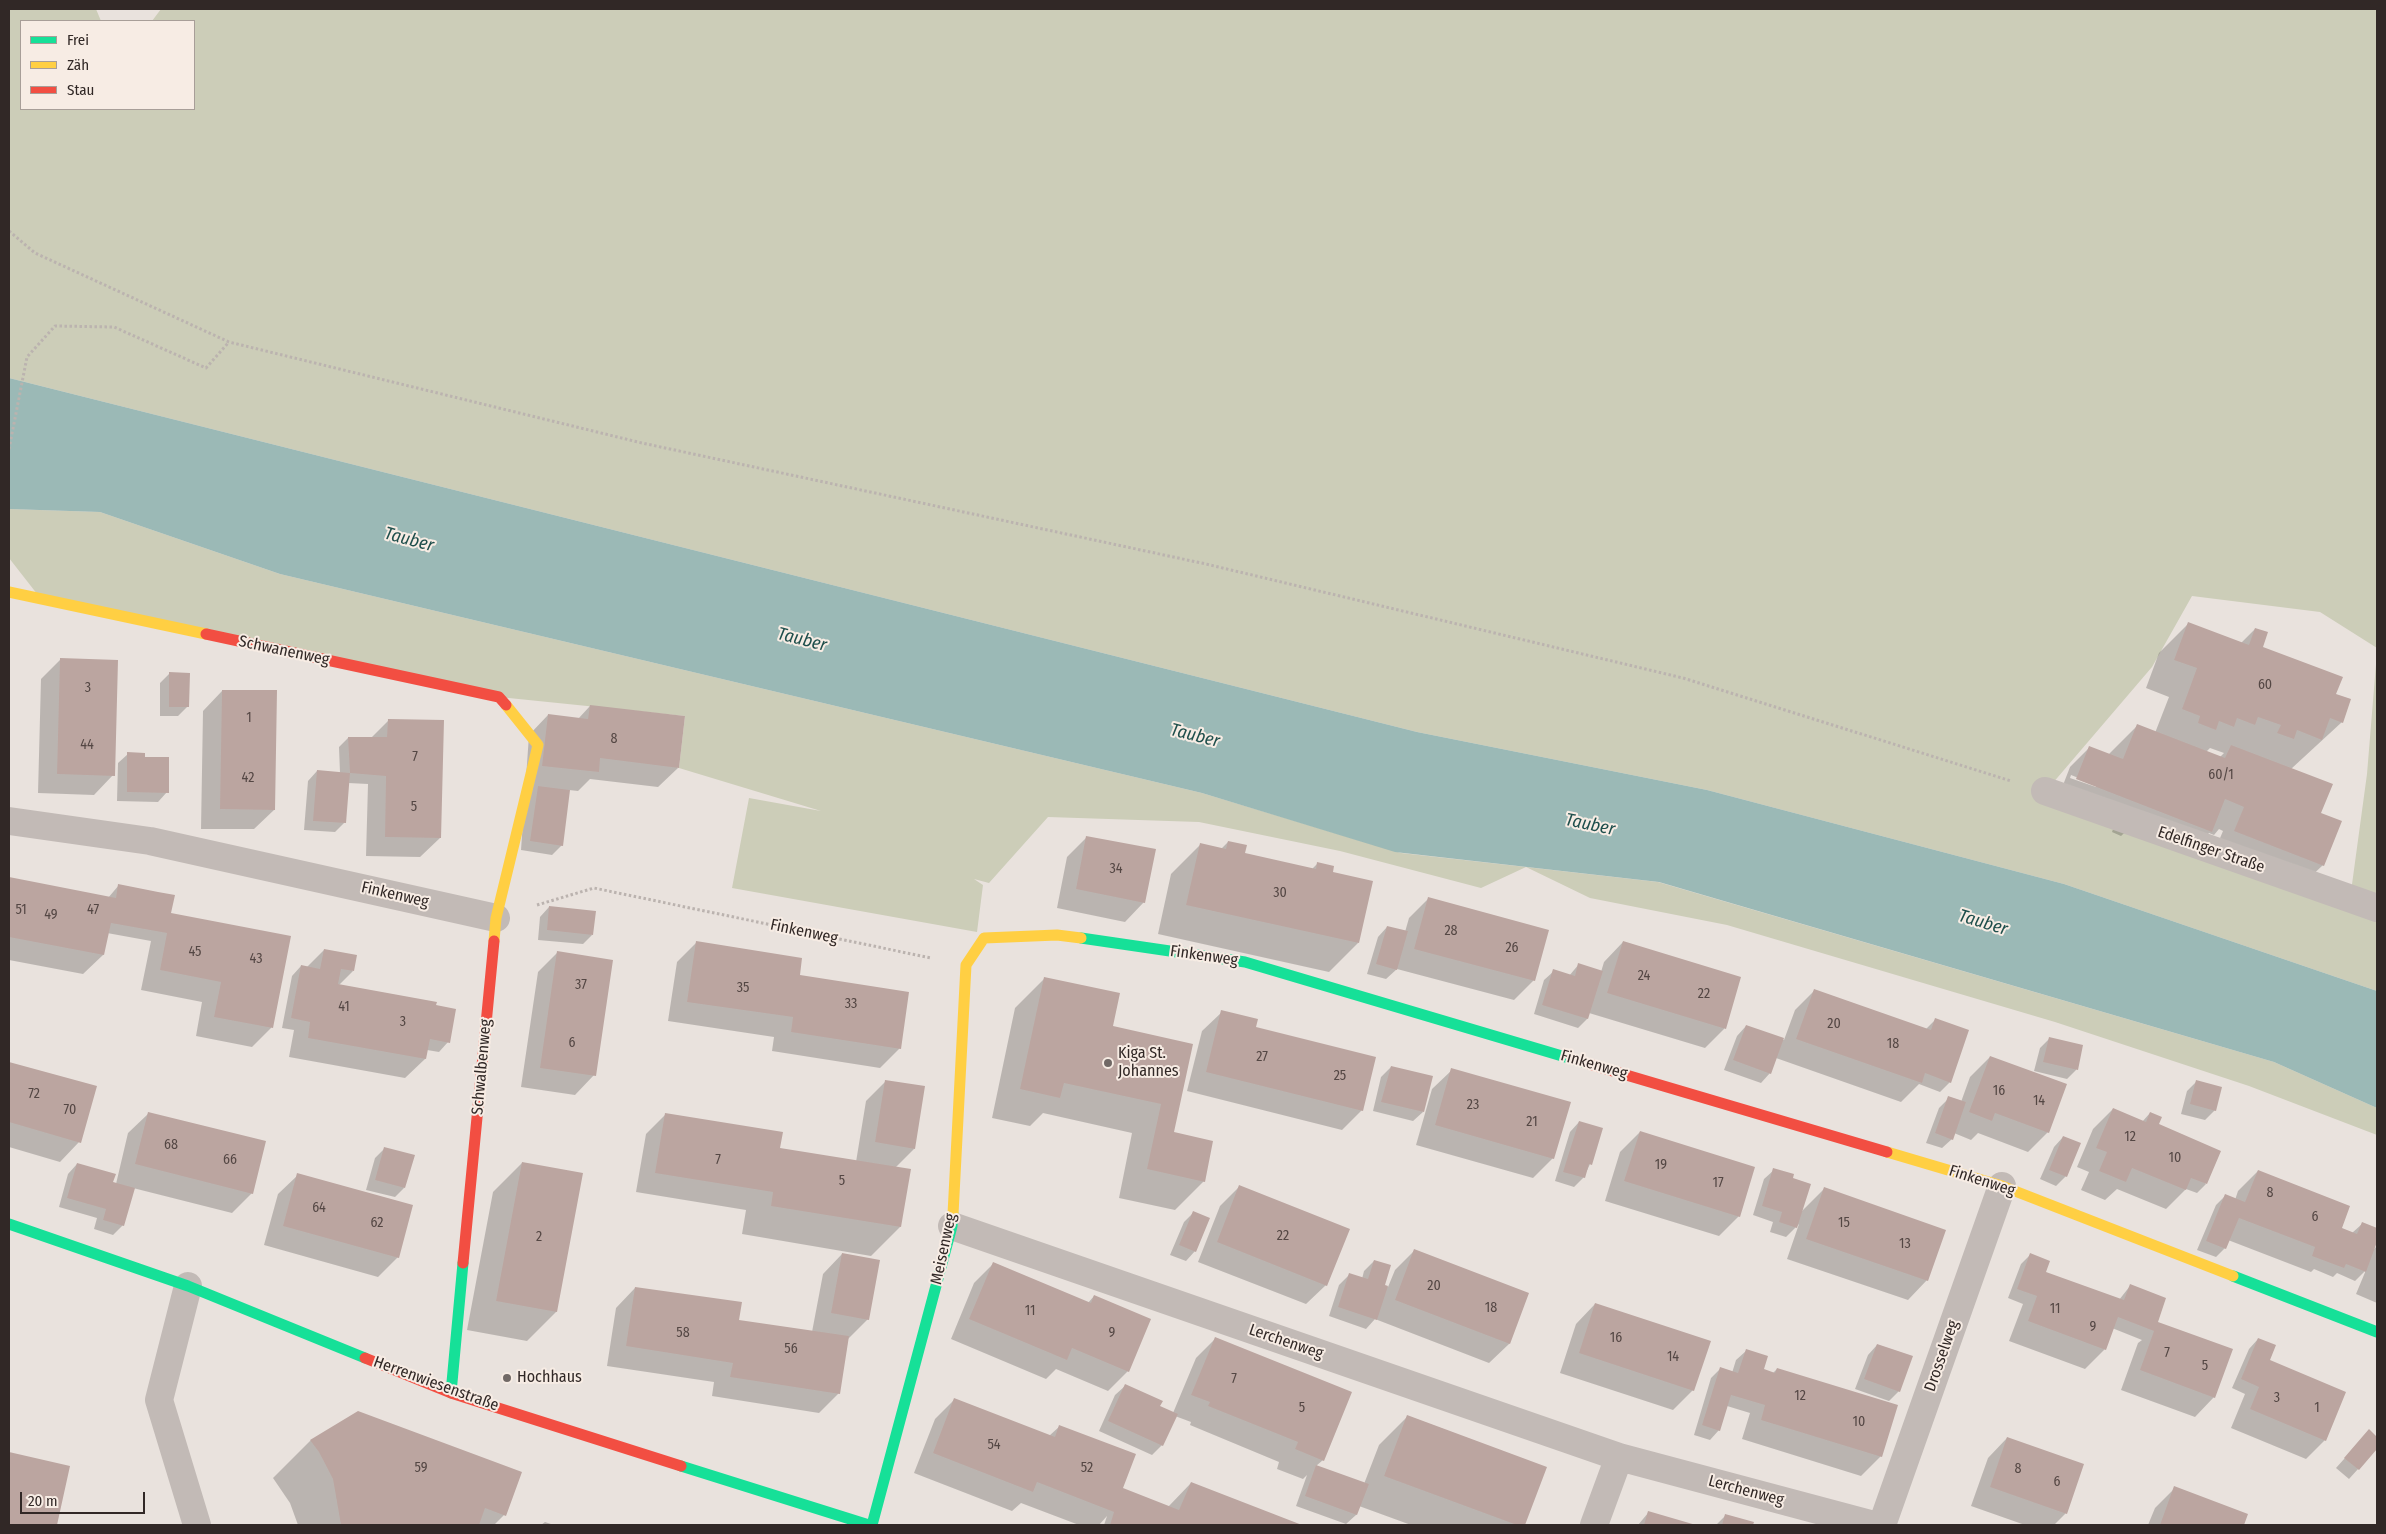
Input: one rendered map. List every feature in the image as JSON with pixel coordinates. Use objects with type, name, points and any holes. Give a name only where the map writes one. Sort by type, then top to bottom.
[{"type":"street","name":"Schwanenweg","points":[[9,592],[500,697],[538,745]]},
{"type":"street","name":"Schwalbenweg","points":[[451,1392],[496,918],[538,745]]},
{"type":"street","name":"Edelfinger Straße","points":[[2045,791],[2377,908]]},
{"type":"street","name":"Finkenweg","points":[[9,821],[150,841],[496,918]]},
{"type":"street","name":"Finkenweg","points":[[966,966],[984,938],[1056,935],[1245,962],[2002,1186],[2377,1332]]},
{"type":"street","name":"Meisenweg","points":[[871,1525],[952,1226],[966,966]]},
{"type":"street","name":"Drosselweg","points":[[1882,1525],[2002,1186]]},
{"type":"street","name":"Herrenwiesenstraße","points":[[9,1224],[188,1286],[451,1392],[871,1525]]},
{"type":"street","name":"Lerchenweg","points":[[952,1226],[1619,1457],[1874,1525]]},
{"type":"street","points":[[188,1286],[159,1400],[197,1525]]},
{"type":"street","points":[[1594,1525],[1619,1457]]},
{"type":"path","points":[[9,231],[35,253],[229,342],[642,443],[1206,564],[1683,678],[2045,791]]},
{"type":"path","points":[[9,449],[27,357],[55,326],[114,327],[206,368],[229,342]]},
{"type":"path","name":"Finkenweg","points":[[496,918],[594,888],[966,966]]},
{"type":"green space","points":[[9,9],[96,9],[101,20],[20,20],[20,110],[195,110],[195,20],[153,20],[161,9],[2377,9],[2377,648],[2320,612],[2192,596],[2152,667],[2046,791],[2350,899],[2367,774],[2377,652],[2377,991],[2064,884],[1707,790],[1417,732],[9,378]]},
{"type":"green space","points":[[9,509],[100,512],[280,574],[1202,793],[1401,853],[1526,867],[1481,888],[1340,851],[1199,822],[1048,817],[989,883],[974,879],[983,885],[977,932],[732,888],[749,798],[821,811],[679,768],[685,716],[499,697],[41,599],[9,558]]},
{"type":"green space","points":[[1526,867],[1658,882],[2274,1062],[2377,1108],[2377,1135],[2249,1086],[2055,1022],[1727,925],[1590,898]]},
{"type":"water","name":"Tauber","points":[[9,378],[1417,732],[1707,790],[2064,884],[2377,991],[2377,1108],[2274,1062],[1659,882],[1395,852],[1202,793],[280,574],[100,512],[9,509]]},
{"type":"building","points":[[2188,622],[2249,645],[2255,628],[2268,632],[2263,647],[2343,677],[2336,694],[2351,699],[2343,723],[2330,718],[2322,740],[2297,730],[2294,739],[2277,733],[2281,725],[2258,717],[2255,725],[2237,718],[2234,727],[2219,721],[2216,730],[2198,723],[2200,716],[2182,709],[2197,668],[2174,660]]},
{"type":"building","points":[[60,658],[118,660],[115,776],[57,774]]},
{"type":"building","points":[[169,672],[190,673],[189,707],[169,707]]},
{"type":"building","points":[[222,690],[277,690],[275,810],[220,809]]},
{"type":"building","points":[[590,705],[685,716],[679,768],[600,758],[599,772],[542,766],[548,714],[588,719]]},
{"type":"building","points":[[388,719],[444,720],[441,838],[385,837],[386,776],[350,773],[348,737],[387,737]]},
{"type":"building","points":[[2137,724],[2225,758],[2231,745],[2333,784],[2321,813],[2342,821],[2324,866],[2234,831],[2244,807],[2225,799],[2212,832],[2076,779],[2089,746],[2123,759]]},
{"type":"building","points":[[127,752],[145,753],[145,757],[169,757],[169,793],[127,792]]},
{"type":"building","points":[[317,770],[350,773],[346,823],[313,821]]},
{"type":"building","points":[[538,786],[570,790],[563,846],[530,841]]},
{"type":"building","points":[[1086,836],[1156,849],[1145,903],[1076,889]]},
{"type":"building","points":[[1228,841],[1247,845],[1245,853],[1316,869],[1317,862],[1334,866],[1333,872],[1373,881],[1359,943],[1186,905],[1200,843],[1226,849]]},
{"type":"building","points":[[9,877],[116,898],[118,884],[175,895],[171,913],[291,936],[273,1028],[214,1017],[221,982],[160,970],[167,933],[111,923],[104,955],[9,937]]},
{"type":"building","points":[[1428,897],[1549,930],[1535,981],[1414,949]]},
{"type":"building","points":[[549,906],[596,911],[593,935],[547,930]]},
{"type":"building","points":[[1387,926],[1408,931],[1397,970],[1376,964]]},
{"type":"building","points":[[696,941],[802,958],[800,975],[909,992],[901,1049],[791,1032],[793,1017],[687,1002]]},
{"type":"building","points":[[1623,941],[1741,977],[1726,1029],[1607,993]]},
{"type":"building","points":[[324,949],[357,955],[354,971],[341,969],[338,984],[437,1002],[436,1005],[456,1009],[450,1043],[430,1039],[426,1059],[308,1038],[310,1022],[291,1018],[301,965],[320,969]]},
{"type":"building","points":[[557,951],[613,960],[596,1076],[540,1068]]},
{"type":"building","points":[[1578,963],[1603,971],[1588,1019],[1542,1005],[1553,969],[1575,976]]},
{"type":"building","name":"Kiga St. Johannes","points":[[1044,977],[1120,993],[1113,1026],[1193,1044],[1174,1132],[1213,1141],[1205,1182],[1147,1169],[1161,1104],[1064,1083],[1060,1098],[1020,1089]]},
{"type":"building","points":[[1814,989],[1931,1030],[1935,1018],[1969,1030],[1951,1083],[1925,1073],[1922,1083],[1796,1039]]},
{"type":"building","points":[[1221,1010],[1258,1019],[1256,1027],[1376,1057],[1363,1111],[1206,1072]]},
{"type":"building","points":[[1746,1025],[1784,1038],[1771,1074],[1733,1060]]},
{"type":"building","points":[[2049,1037],[2083,1045],[2078,1070],[2043,1062]]},
{"type":"building","points":[[1990,1056],[2067,1084],[2049,1133],[1995,1113],[1992,1121],[1969,1112]]},
{"type":"building","points":[[9,1062],[97,1086],[81,1143],[9,1122]]},
{"type":"building","points":[[1391,1066],[1433,1076],[1424,1112],[1381,1102]]},
{"type":"building","points":[[1451,1068],[1571,1102],[1554,1159],[1435,1125]]},
{"type":"building","points":[[885,1080],[925,1086],[915,1149],[875,1142]]},
{"type":"building","points":[[2196,1080],[2222,1087],[2216,1111],[2190,1104]]},
{"type":"building","points":[[1948,1096],[1966,1102],[1953,1140],[1935,1133]]},
{"type":"building","points":[[2113,1108],[2146,1122],[2150,1112],[2162,1117],[2159,1124],[2221,1151],[2207,1184],[2191,1178],[2186,1190],[2132,1168],[2126,1182],[2099,1171],[2107,1152],[2096,1148]]},
{"type":"building","points":[[148,1112],[266,1141],[253,1194],[135,1164]]},
{"type":"building","points":[[665,1113],[783,1132],[780,1148],[911,1169],[901,1227],[771,1206],[773,1192],[655,1173]]},
{"type":"building","points":[[1579,1121],[1603,1128],[1592,1165],[1589,1164],[1585,1178],[1563,1172]]},
{"type":"building","points":[[1640,1131],[1755,1167],[1740,1217],[1624,1181]]},
{"type":"building","points":[[2063,1136],[2081,1143],[2067,1177],[2049,1170]]},
{"type":"building","points":[[384,1147],[415,1155],[405,1188],[375,1180]]},
{"type":"building","points":[[522,1162],[583,1173],[557,1312],[496,1301]]},
{"type":"building","points":[[77,1163],[116,1174],[113,1182],[135,1188],[124,1226],[103,1220],[106,1209],[67,1198]]},
{"type":"building","points":[[1773,1168],[1794,1174],[1793,1178],[1811,1184],[1797,1228],[1779,1222],[1782,1212],[1762,1206]]},
{"type":"building","points":[[2258,1170],[2350,1206],[2342,1228],[2357,1234],[2362,1222],[2377,1228],[2377,1242],[2366,1272],[2346,1264],[2344,1268],[2312,1256],[2315,1247],[2239,1218],[2226,1249],[2206,1241],[2225,1194],[2245,1202]]},
{"type":"building","points":[[297,1173],[413,1205],[399,1258],[283,1226]]},
{"type":"building","points":[[1239,1185],[1350,1229],[1327,1286],[1217,1242]]},
{"type":"building","points":[[1824,1187],[1946,1230],[1928,1281],[1806,1239]]},
{"type":"building","points":[[1193,1211],[1210,1218],[1196,1252],[1179,1245]]},
{"type":"building","points":[[1414,1249],[1529,1293],[1510,1344],[1395,1300]]},
{"type":"building","points":[[842,1253],[880,1260],[869,1320],[831,1313]]},
{"type":"building","points":[[2030,1253],[2050,1261],[2046,1272],[2124,1300],[2130,1284],[2166,1298],[2158,1322],[2233,1349],[2215,1398],[2140,1370],[2154,1331],[2118,1317],[2106,1350],[2028,1321],[2037,1296],[2017,1289]]},
{"type":"building","points":[[1374,1260],[1391,1265],[1385,1285],[1388,1286],[1377,1320],[1338,1307],[1349,1273],[1368,1279]]},
{"type":"building","points":[[993,1262],[1091,1303],[1094,1295],[1151,1319],[1129,1372],[1072,1348],[1067,1360],[969,1319]]},
{"type":"building","points":[[635,1287],[742,1302],[739,1320],[849,1336],[840,1394],[730,1377],[733,1363],[626,1346]]},
{"type":"building","points":[[1595,1303],[1711,1341],[1694,1391],[1579,1353]]},
{"type":"building","points":[[1215,1337],[1352,1392],[1324,1461],[1295,1449],[1298,1442],[1208,1406],[1210,1402],[1191,1395]]},
{"type":"building","points":[[2258,1338],[2276,1345],[2270,1360],[2346,1392],[2326,1441],[2250,1409],[2259,1387],[2241,1379]]},
{"type":"building","points":[[1877,1344],[1913,1356],[1900,1392],[1864,1379]]},
{"type":"building","points":[[1746,1349],[1768,1356],[1764,1369],[1775,1373],[1777,1368],[1898,1405],[1882,1457],[1761,1420],[1765,1405],[1731,1395],[1720,1431],[1702,1425],[1720,1367],[1738,1373]]},
{"type":"building","points":[[1125,1384],[1163,1401],[1160,1406],[1178,1414],[1163,1446],[1108,1421]]},
{"type":"building","points":[[954,1398],[1055,1437],[1059,1425],[1136,1454],[1123,1488],[1179,1510],[1191,1482],[1302,1525],[1110,1525],[1114,1512],[1037,1482],[1033,1492],[933,1453]]},
{"type":"building","points":[[358,1411],[522,1472],[506,1516],[485,1508],[479,1525],[341,1525],[333,1479],[319,1452],[310,1440]]},
{"type":"building","points":[[1407,1415],[1547,1467],[1525,1525],[1517,1525],[1384,1476]]},
{"type":"building","points":[[2369,1429],[2377,1437],[2377,1449],[2359,1470],[2344,1458]]},
{"type":"building","points":[[2007,1437],[2084,1464],[2067,1514],[1990,1487]]},
{"type":"building","points":[[9,1452],[70,1466],[57,1525],[9,1525]]},
{"type":"building","points":[[1316,1465],[1369,1484],[1357,1515],[1305,1496]]},
{"type":"building","points":[[2174,1486],[2248,1514],[2244,1525],[2160,1525]]},
{"type":"building","points":[[1648,1511],[1696,1525],[1644,1525]]},
{"type":"building","points":[[1725,1514],[1754,1522],[1753,1525],[1722,1525]]},
{"type":"traffic: fast","points":[[1081,938],[1245,962],[1589,1064]]},
{"type":"traffic: fast","points":[[872,1525],[952,1226],[953,1214]]},
{"type":"traffic: fast","points":[[9,1224],[188,1286],[365,1358]]},
{"type":"traffic: fast","points":[[451,1393],[463,1263]]},
{"type":"traffic: fast","points":[[2233,1276],[2377,1332]]},
{"type":"traffic: fast","points":[[681,1466],[869,1525]]},
{"type":"traffic: slow","points":[[9,592],[206,634]]},
{"type":"traffic: slow","points":[[494,941],[496,918],[538,745],[506,705]]},
{"type":"traffic: slow","points":[[953,1214],[966,965],[984,938],[1057,935],[1081,938]]},
{"type":"traffic: slow","points":[[1887,1152],[2002,1186],[2233,1276]]},
{"type":"traffic: jam","points":[[206,634],[499,697],[506,705]]},
{"type":"traffic: jam","points":[[463,1263],[494,941]]},
{"type":"traffic: jam","points":[[1589,1064],[1887,1152]]},
{"type":"traffic: jam","points":[[365,1358],[451,1393],[681,1466]]},
{"type":"place","name":"Kiga St. Johannes","points":[[1108,1063]]},
{"type":"place","name":"Hochhaus","points":[[507,1378]]}]
